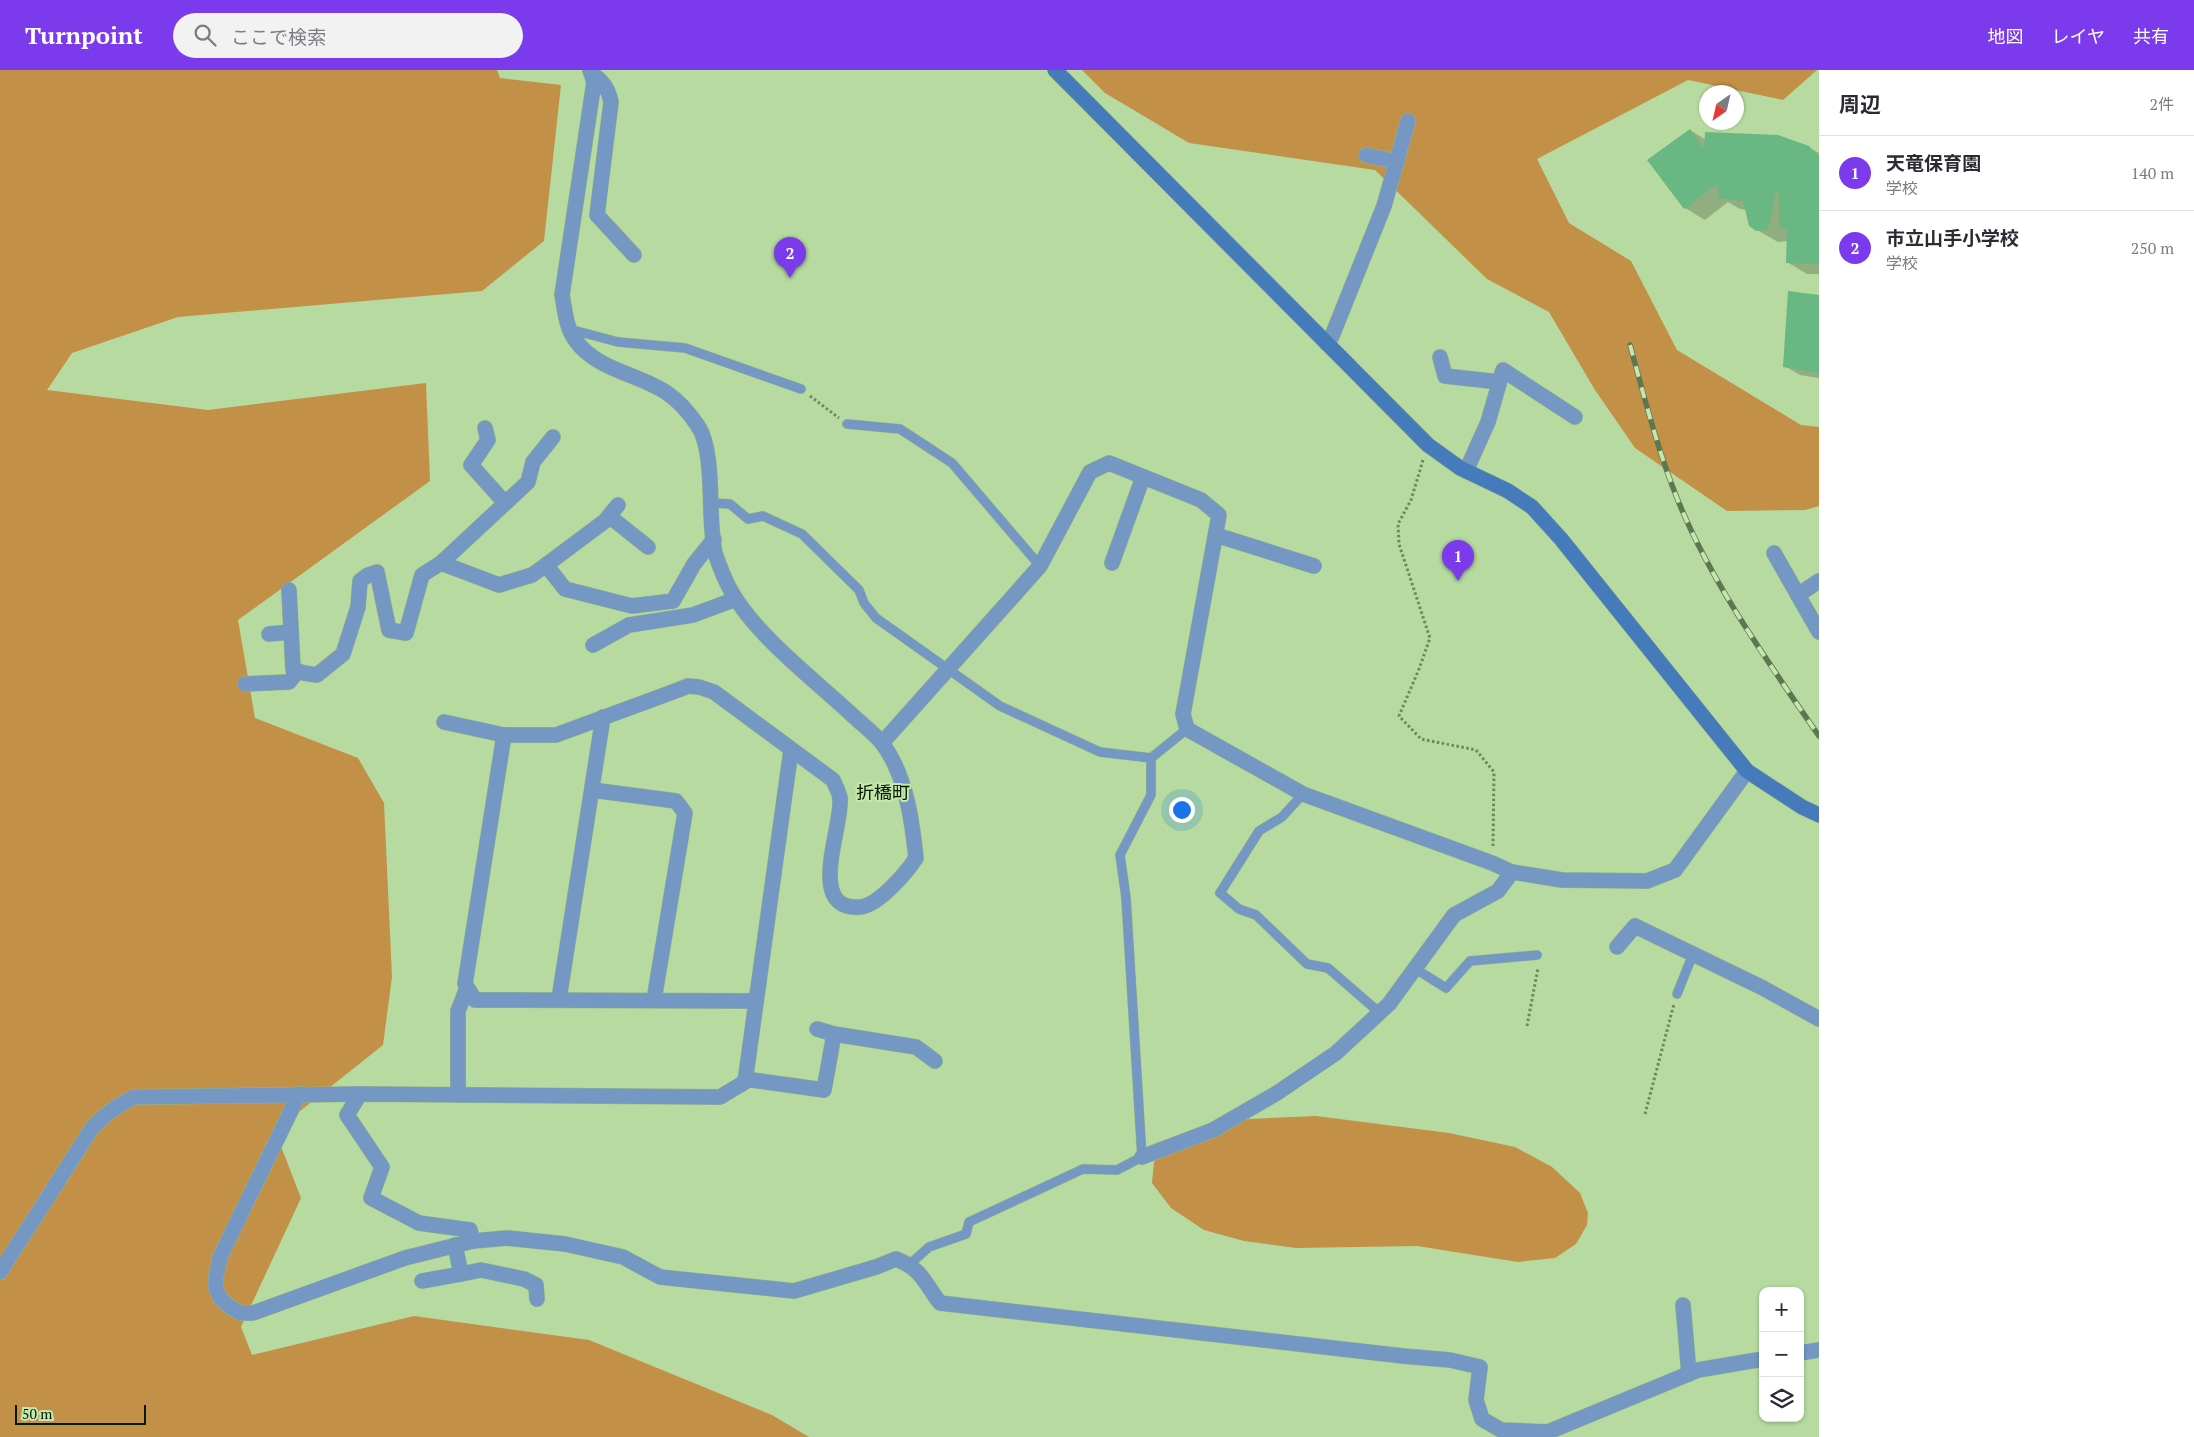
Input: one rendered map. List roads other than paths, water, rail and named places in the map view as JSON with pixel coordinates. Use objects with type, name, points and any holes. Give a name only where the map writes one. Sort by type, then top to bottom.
[{"type":"street","points":[[1055,70],[1428,446],[1445,459],[1508,491],[1532,507],[1572,553],[1747,771],[1802,807],[1819,815]]},
{"type":"street","points":[[590,72],[601,80],[608,89],[611,102],[597,215],[634,255]]},
{"type":"street","points":[[444,722],[504,735],[556,735],[688,686],[699,687],[714,692],[833,780],[840,797],[829,882],[834,897],[846,907],[862,908],[875,901],[908,871],[916,858],[910,808],[899,776],[882,743],[750,620],[736,599],[715,552],[704,443],[699,428],[681,405],[666,393],[604,364],[585,352],[575,341],[570,330],[562,295],[594,82],[590,72]]},
{"type":"street","points":[[1327,344],[1332,336],[1384,206],[1408,121]]},
{"type":"street","points":[[1366,155],[1397,162]]},
{"type":"street","points":[[1440,357],[1445,376],[1499,382]]},
{"type":"street","points":[[1466,471],[1488,422],[1502,370],[1575,417]]},
{"type":"street","points":[[485,428],[488,440],[470,465],[505,503]]},
{"type":"street","points":[[289,590],[293,669],[298,671],[318,675],[343,654],[358,607],[360,581],[368,575],[377,572],[389,630],[406,633],[422,575],[441,563],[528,482],[534,462],[553,437]]},
{"type":"street","points":[[882,743],[1040,566],[1090,472],[1109,463],[1201,500],[1219,515],[1183,714],[1187,729],[1303,794],[1512,872],[1562,880],[1647,880],[1675,870],[1747,771]]},
{"type":"street","points":[[1112,563],[1143,477]]},
{"type":"street","points":[[441,563],[498,584],[532,576],[614,510],[648,547]]},
{"type":"street","points":[[1216,534],[1314,566]]},
{"type":"street","points":[[546,565],[565,589],[632,606],[673,601],[694,564],[714,539]]},
{"type":"street","points":[[1774,553],[1819,632]]},
{"type":"street","points":[[1798,594],[1819,581]]},
{"type":"street","points":[[593,645],[629,625],[693,615],[736,599]]},
{"type":"street","points":[[270,634],[291,632]]},
{"type":"street","points":[[245,684],[289,682],[298,671]]},
{"type":"street","points":[[559,999],[603,717]]},
{"type":"street","points":[[504,735],[465,984],[475,1000],[756,1001]]},
{"type":"street","points":[[0,1272],[92,1128],[106,1112],[134,1096],[360,1094],[720,1097],[745,1082],[791,750]]},
{"type":"street","points":[[592,790],[676,801],[684,813],[654,1000]]},
{"type":"street","points":[[1142,1158],[1213,1130],[1277,1093],[1336,1053],[1381,1014],[1454,915],[1498,891],[1512,872]]},
{"type":"street","points":[[1617,947],[1635,926],[1760,987],[1819,1019]]},
{"type":"street","points":[[458,1095],[458,1011],[467,988]]},
{"type":"street","points":[[817,1029],[834,1034],[916,1047],[935,1061]]},
{"type":"street","points":[[745,1079],[824,1090],[834,1034]]},
{"type":"street","points":[[299,1094],[220,1256],[216,1289],[221,1299],[230,1308],[241,1313],[253,1313],[405,1258],[473,1241],[507,1238],[565,1244],[623,1257],[660,1277],[794,1291],[876,1267],[896,1259],[910,1264],[921,1274],[940,1303],[1450,1360],[1480,1367],[1476,1400],[1482,1420],[1501,1430],[1548,1432],[1698,1370],[1759,1360]]},
{"type":"street","points":[[360,1094],[347,1115],[382,1166],[371,1198],[419,1223],[470,1230],[473,1241]]},
{"type":"street","points":[[455,1245],[461,1274]]},
{"type":"street","points":[[422,1280],[481,1270],[524,1278],[536,1285],[537,1299]]},
{"type":"street","points":[[1682,1305],[1688,1374]]},
{"type":"street","points":[[1804,1352],[1819,1350]]},
{"type":"lane","points":[[570,330],[618,342],[685,348],[801,389]]},
{"type":"lane","points":[[847,424],[900,429],[952,463],[1040,566]]},
{"type":"lane","points":[[711,504],[730,504],[748,519],[763,516],[802,534],[859,590],[864,604],[876,618],[1000,706],[1100,752],[1151,758],[1187,729]]},
{"type":"lane","points":[[910,1264],[929,1247],[966,1234],[969,1222],[1065,1177],[1083,1169],[1117,1170],[1142,1158],[1126,898],[1120,855],[1151,795],[1151,758]]},
{"type":"lane","points":[[1303,794],[1282,817],[1259,832],[1220,893],[1240,909],[1256,915],[1307,964],[1328,968],[1381,1014]]},
{"type":"lane","points":[[1677,994],[1693,954]]},
{"type":"lane","points":[[1414,968],[1446,988],[1470,961],[1537,955]]},
{"type":"railway","points":[[1630,345],[1663,460],[1690,529],[1741,620],[1819,736]]},
{"type":"place","name":"市立山手小学校","points":[[790,278]]},
{"type":"place","name":"天竜保育園","points":[[1458,581]]},
{"type":"district","name":"折橋町","points":[[883,793]]}]
